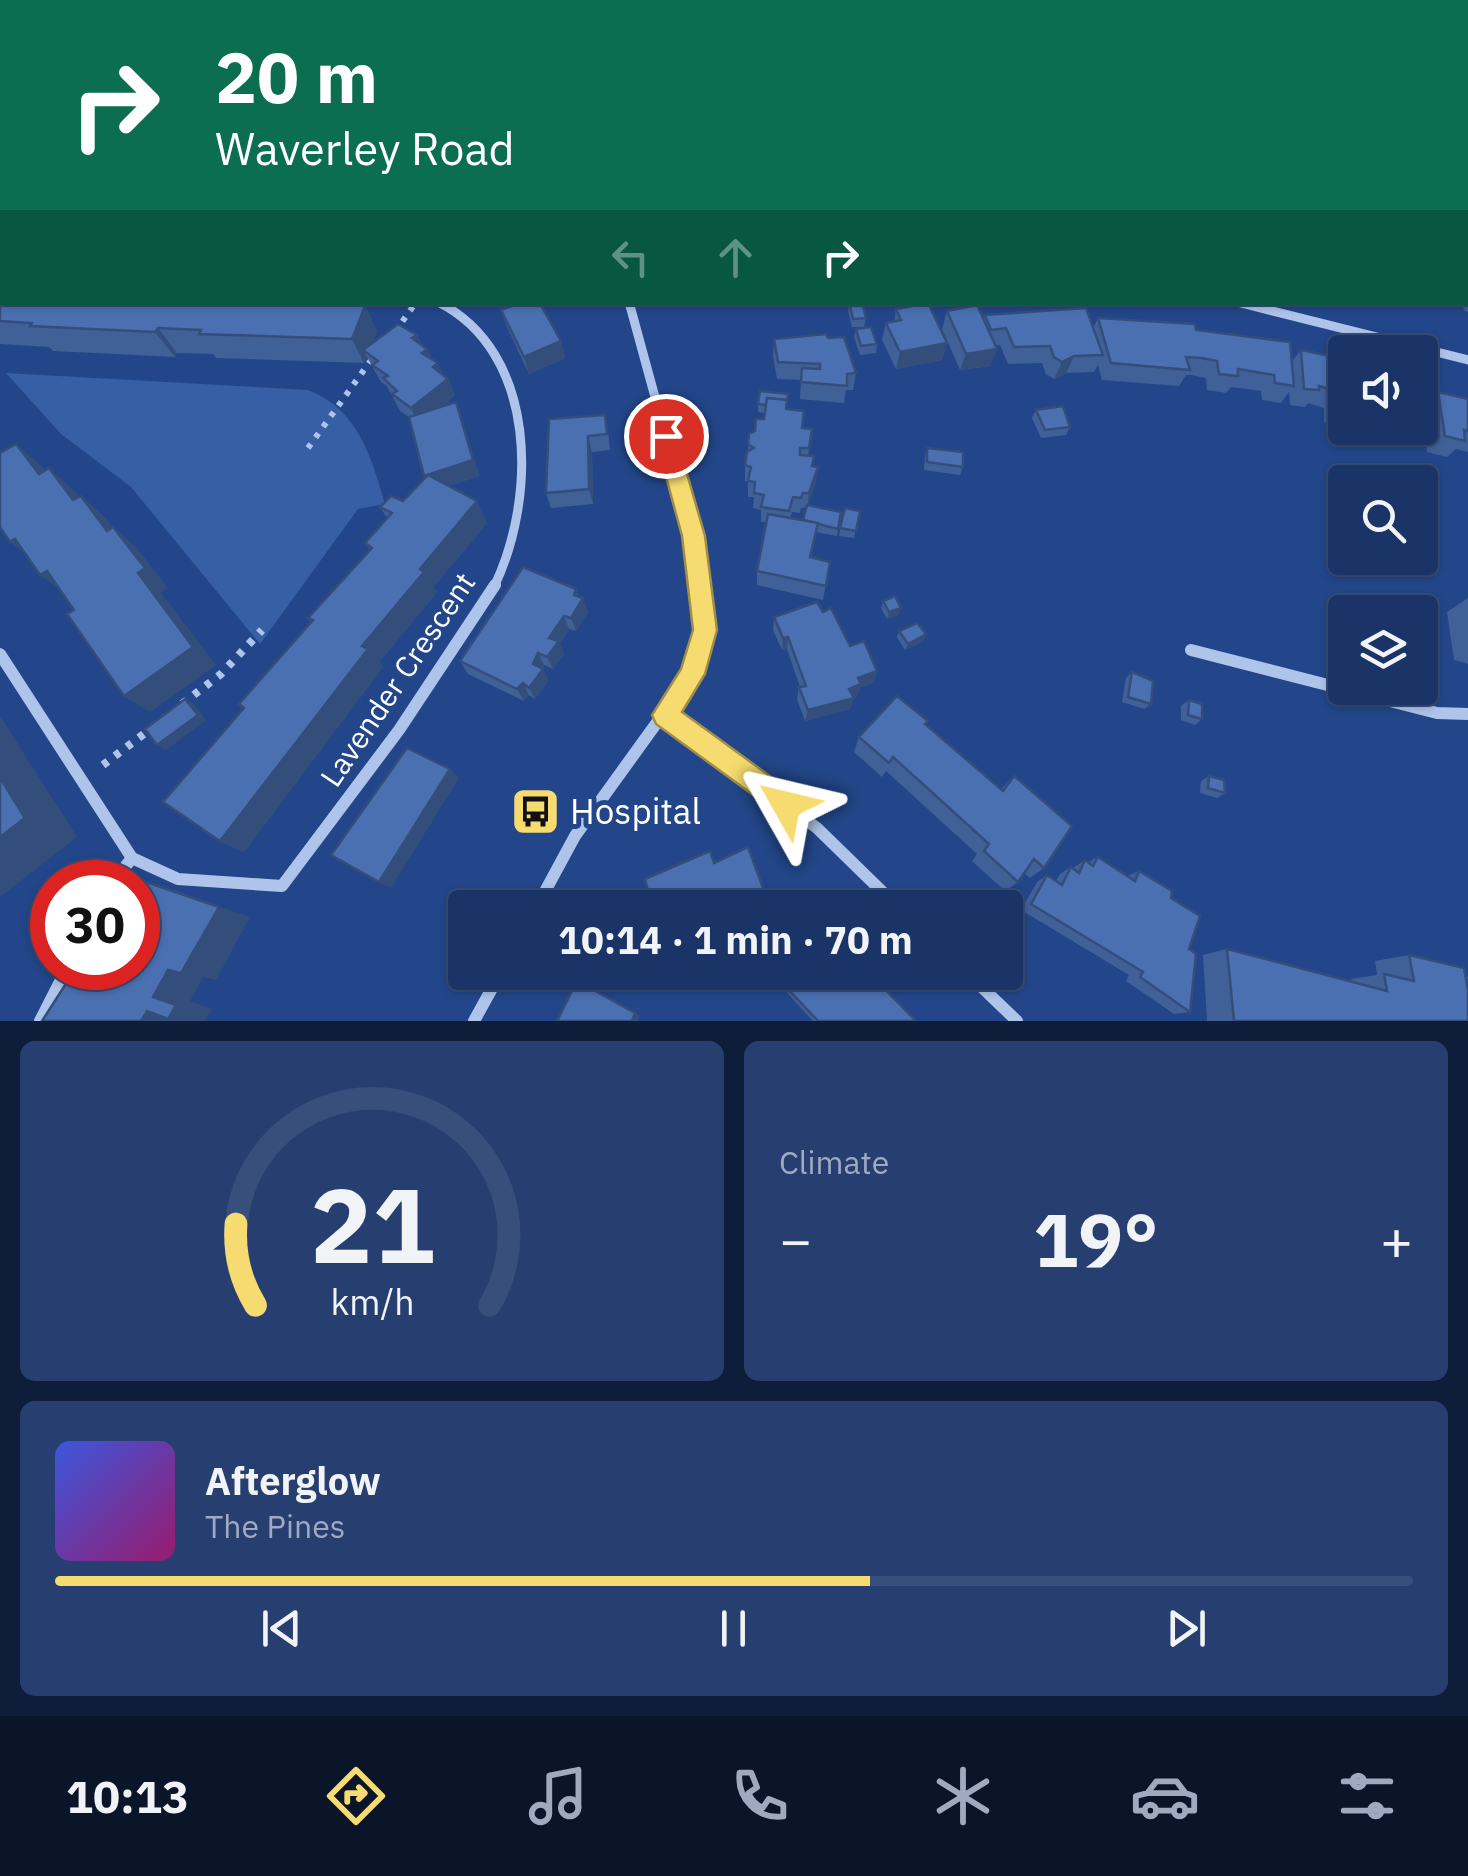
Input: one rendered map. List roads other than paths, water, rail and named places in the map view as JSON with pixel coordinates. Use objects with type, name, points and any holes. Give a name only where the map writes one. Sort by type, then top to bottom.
[{"type":"street","name":"Lavender Crescent","points":[[132,858],[178,879],[282,886],[353,797],[459,643],[502,568],[524,464],[520,428],[502,360],[490,339],[459,312],[444,305]]},
{"type":"street","points":[[546,890],[575,836],[692,674],[705,630],[694,536],[630,305]]},
{"type":"street","points":[[1249,305],[1468,360]]},
{"type":"street","points":[[1191,650],[1437,713],[1468,714]]},
{"type":"street","points":[[0,654],[132,858]]},
{"type":"street","points":[[665,715],[817,828],[881,890]]},
{"type":"street","points":[[40,1021],[56,990]]},
{"type":"street","points":[[474,1021],[490,990]]},
{"type":"street","points":[[984,990],[1016,1021]]},
{"type":"place","name":"Hospital","points":[[535,811]]}]
